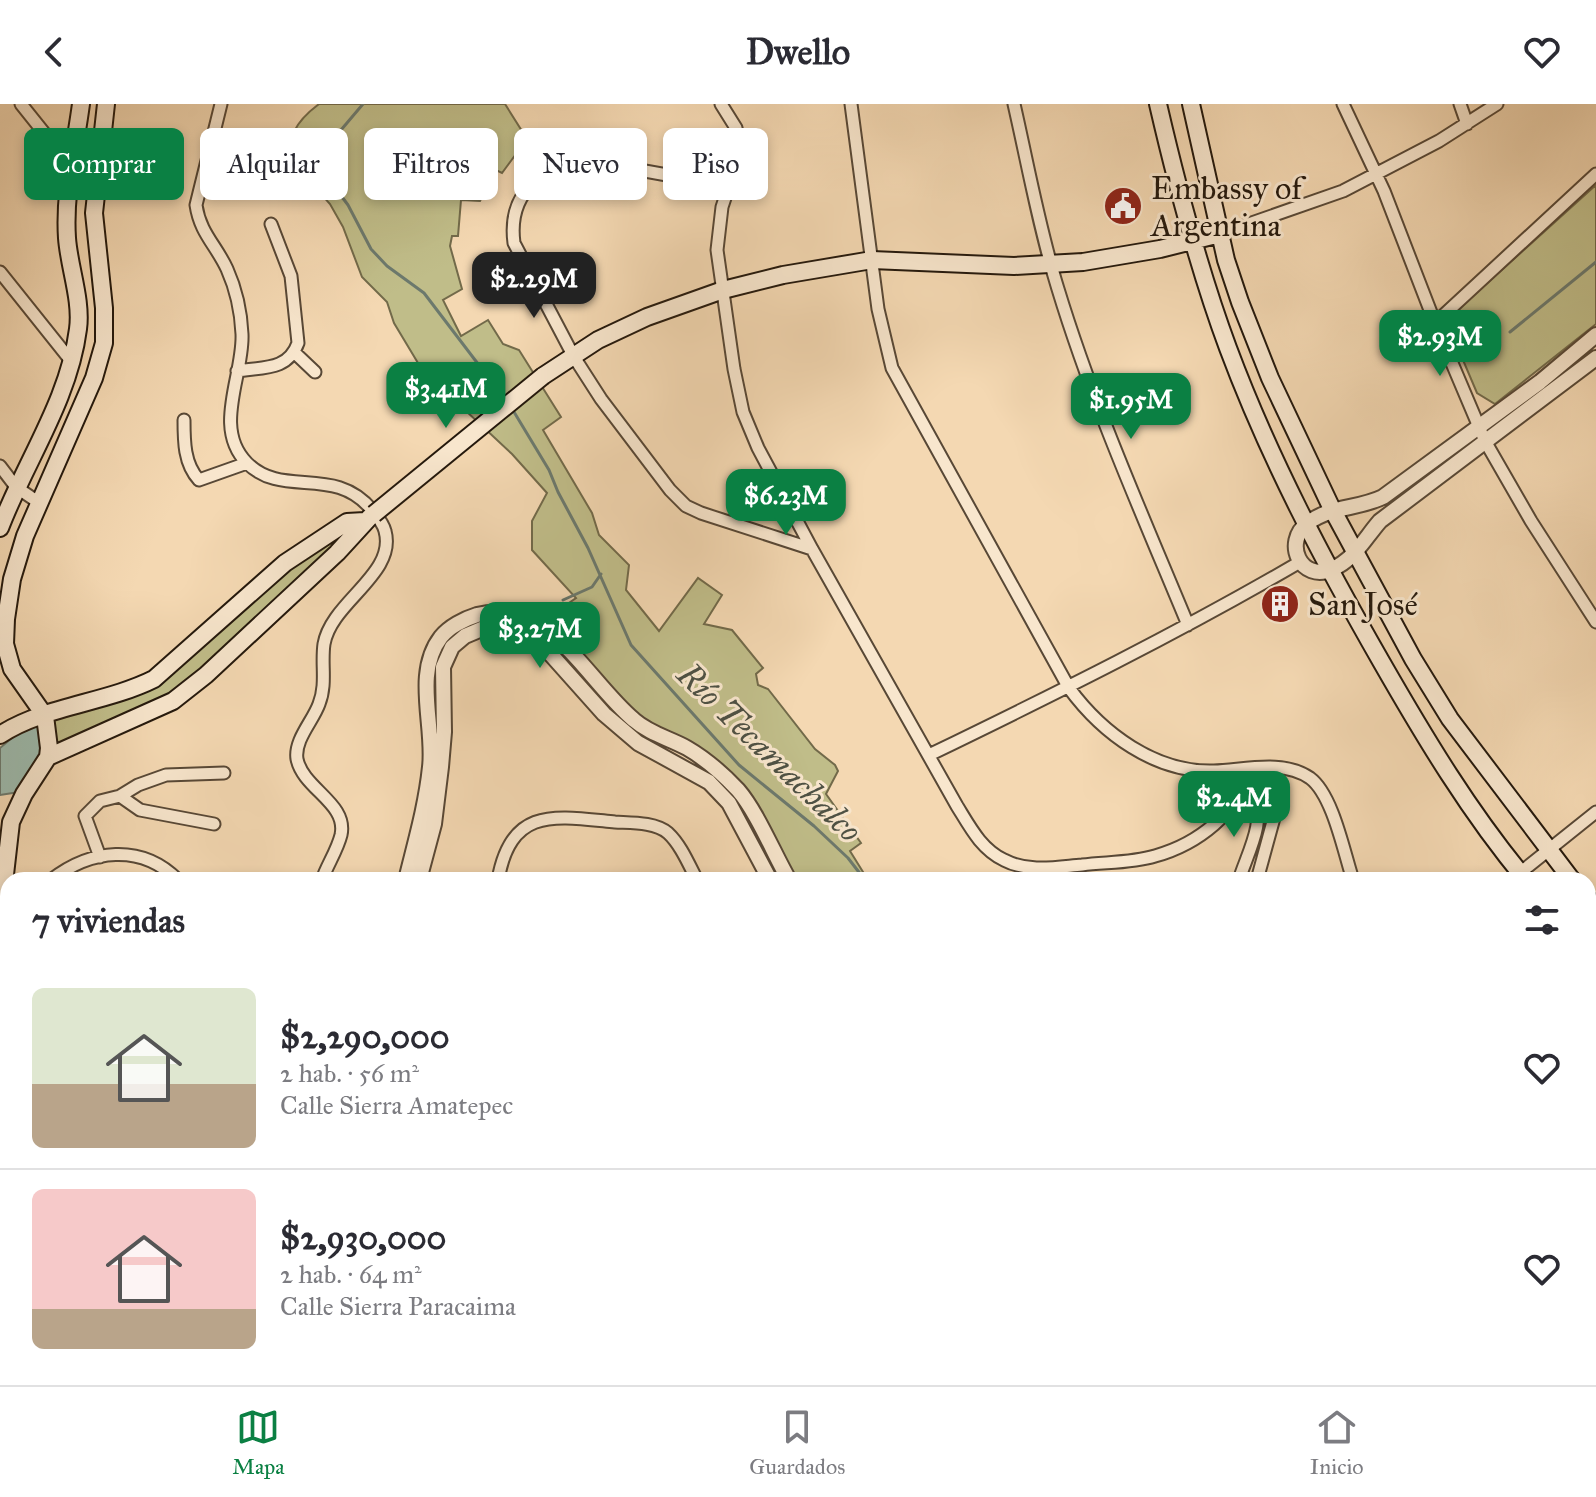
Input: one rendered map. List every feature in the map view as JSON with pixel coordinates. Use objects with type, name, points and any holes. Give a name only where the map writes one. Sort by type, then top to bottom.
[{"type":"main road","points":[[77,128],[81,104]]},
{"type":"main road","points":[[6,872],[6,824],[48,757],[49,734],[45,716],[12,669],[5,644],[12,579],[38,502],[88,392],[104,343],[104,308],[94,213],[106,104]]},
{"type":"main road","points":[[1158,104],[1194,241],[1228,348],[1305,524],[1421,732],[1515,872]]},
{"type":"main road","points":[[1191,104],[1226,260],[1252,335],[1332,509],[1413,659],[1450,719],[1566,872]]},
{"type":"main road","points":[[0,528],[16,487],[61,394],[72,362],[79,326],[67,239],[66,200]]},
{"type":"main road","points":[[48,757],[173,701],[206,675],[337,553],[370,518],[543,376],[619,329],[723,290],[783,275],[872,260],[1000,265],[1083,262],[1220,234]]},
{"type":"main road","points":[[0,735],[14,727],[136,688],[154,679],[285,563],[347,522],[370,518]]},
{"type":"street","points":[[21,104],[40,128]]},
{"type":"street","points":[[221,104],[196,205],[198,222],[227,268],[238,302],[242,337],[229,426],[234,444],[247,463],[281,481],[317,482],[352,490],[380,519],[386,531],[386,547],[379,567],[332,620],[322,659],[324,688],[296,755],[301,771],[335,809],[341,821],[341,834],[325,872]]},
{"type":"street","points":[[721,104],[736,128]]},
{"type":"street","points":[[851,104],[883,338],[897,379],[1069,688],[1104,726],[1142,753],[1189,769],[1209,771],[1273,767],[1291,769],[1311,779],[1322,791],[1350,872]]},
{"type":"street","points":[[1014,104],[1051,264],[1105,424],[1188,625]]},
{"type":"street","points":[[1343,104],[1376,175],[1485,441],[1531,521],[1596,622]]},
{"type":"street","points":[[1460,104],[1467,124]]},
{"type":"street","points":[[1220,234],[1313,203],[1376,175],[1497,104]]},
{"type":"street","points":[[663,174],[595,162],[559,166],[530,186],[514,212],[514,243],[574,357],[601,399],[649,466],[686,506],[812,549]]},
{"type":"street","points":[[1435,323],[1596,174]]},
{"type":"street","points":[[725,200],[717,250],[743,412],[758,448],[812,549],[981,843],[1008,862],[1030,868],[1137,860],[1175,849],[1207,831],[1234,804],[1250,769]]},
{"type":"street","points":[[237,371],[280,365],[295,353],[299,332],[291,276],[271,224]]},
{"type":"street","points":[[0,272],[72,362]]},
{"type":"street","points":[[1595,337],[1540,382],[1383,497],[1366,505],[1332,509],[1305,524],[1295,543],[1295,553],[1300,562],[1317,573],[1330,571],[1355,553],[1380,521],[1596,358]]},
{"type":"street","points":[[295,353],[315,372]]},
{"type":"street","points":[[184,420],[184,448],[194,477],[199,480],[247,463]]},
{"type":"street","points":[[0,466],[16,487],[38,502]]},
{"type":"street","points":[[929,755],[1069,688],[1300,562]]},
{"type":"street","points":[[408,872],[430,767],[431,732],[426,682],[429,662],[440,638],[451,628],[467,618],[488,613],[511,613],[532,619],[551,632],[634,721],[652,733],[687,748],[720,770],[741,794],[785,872]]},
{"type":"street","points":[[421,872],[434,824],[441,767],[443,667],[452,647],[465,636],[484,628],[507,627],[529,635],[546,649],[604,714],[638,743],[709,782],[729,803],[766,872]]},
{"type":"street","points":[[426,682],[442,683]]},
{"type":"street","points":[[679,764],[687,748]]},
{"type":"street","points":[[100,857],[85,816],[100,801],[120,796],[138,785],[166,775],[224,773]]},
{"type":"street","points":[[1240,791],[1253,795],[1272,794],[1277,807],[1259,872]]},
{"type":"street","points":[[1242,872],[1259,819],[1259,806],[1253,795]]},
{"type":"street","points":[[120,796],[140,810],[214,824]]},
{"type":"street","points":[[1525,872],[1596,812]]},
{"type":"street","points":[[500,872],[505,850],[515,834],[527,824],[562,816],[649,825],[666,831],[676,842],[693,872]]},
{"type":"street","points":[[61,872],[100,857],[122,853],[145,857],[170,872]]},
{"type":"shaded area","points":[[319,104],[505,104],[520,128],[514,128],[514,157],[502,173],[498,171],[498,128],[364,128],[364,200],[461,200],[458,236],[452,236],[450,246],[462,289],[443,300],[461,336],[488,320],[503,344],[519,350],[561,417],[543,430],[592,513],[599,535],[629,565],[626,590],[659,631],[698,578],[722,595],[704,624],[732,630],[763,668],[756,674],[758,685],[768,689],[815,749],[835,765],[838,771],[826,794],[861,843],[850,851],[863,872],[789,872],[745,792],[637,718],[554,629],[560,625],[550,616],[576,598],[532,550],[532,521],[547,493],[512,454],[465,410],[436,393],[394,323],[387,302],[362,277],[343,227],[326,200],[348,200],[348,128],[296,128]]},
{"type":"shaded area","points":[[1596,185],[1596,324],[1495,404],[1477,393],[1446,320]]},
{"type":"shaded area","points":[[348,529],[348,538],[170,699],[51,756],[49,720],[137,689],[286,565]]},
{"type":"shaded area","points":[[45,722],[47,758],[19,792],[0,795],[0,748],[18,733]]},
{"type":"waterway","name":"Río Tecamachalco","points":[[363,104],[319,156],[319,166],[348,205],[371,249],[387,266],[424,293],[504,398]]},
{"type":"waterway","points":[[1510,332],[1596,262]]},
{"type":"waterway","name":"Río Tecamachalco","points":[[511,407],[549,470],[631,645],[739,765],[814,826],[859,872]]},
{"type":"waterway","points":[[563,600],[592,587],[601,574]]},
{"type":"place","name":"Embassy of Argentina","points":[[1123,206]]},
{"type":"place","name":"San José","points":[[1280,604]]}]
